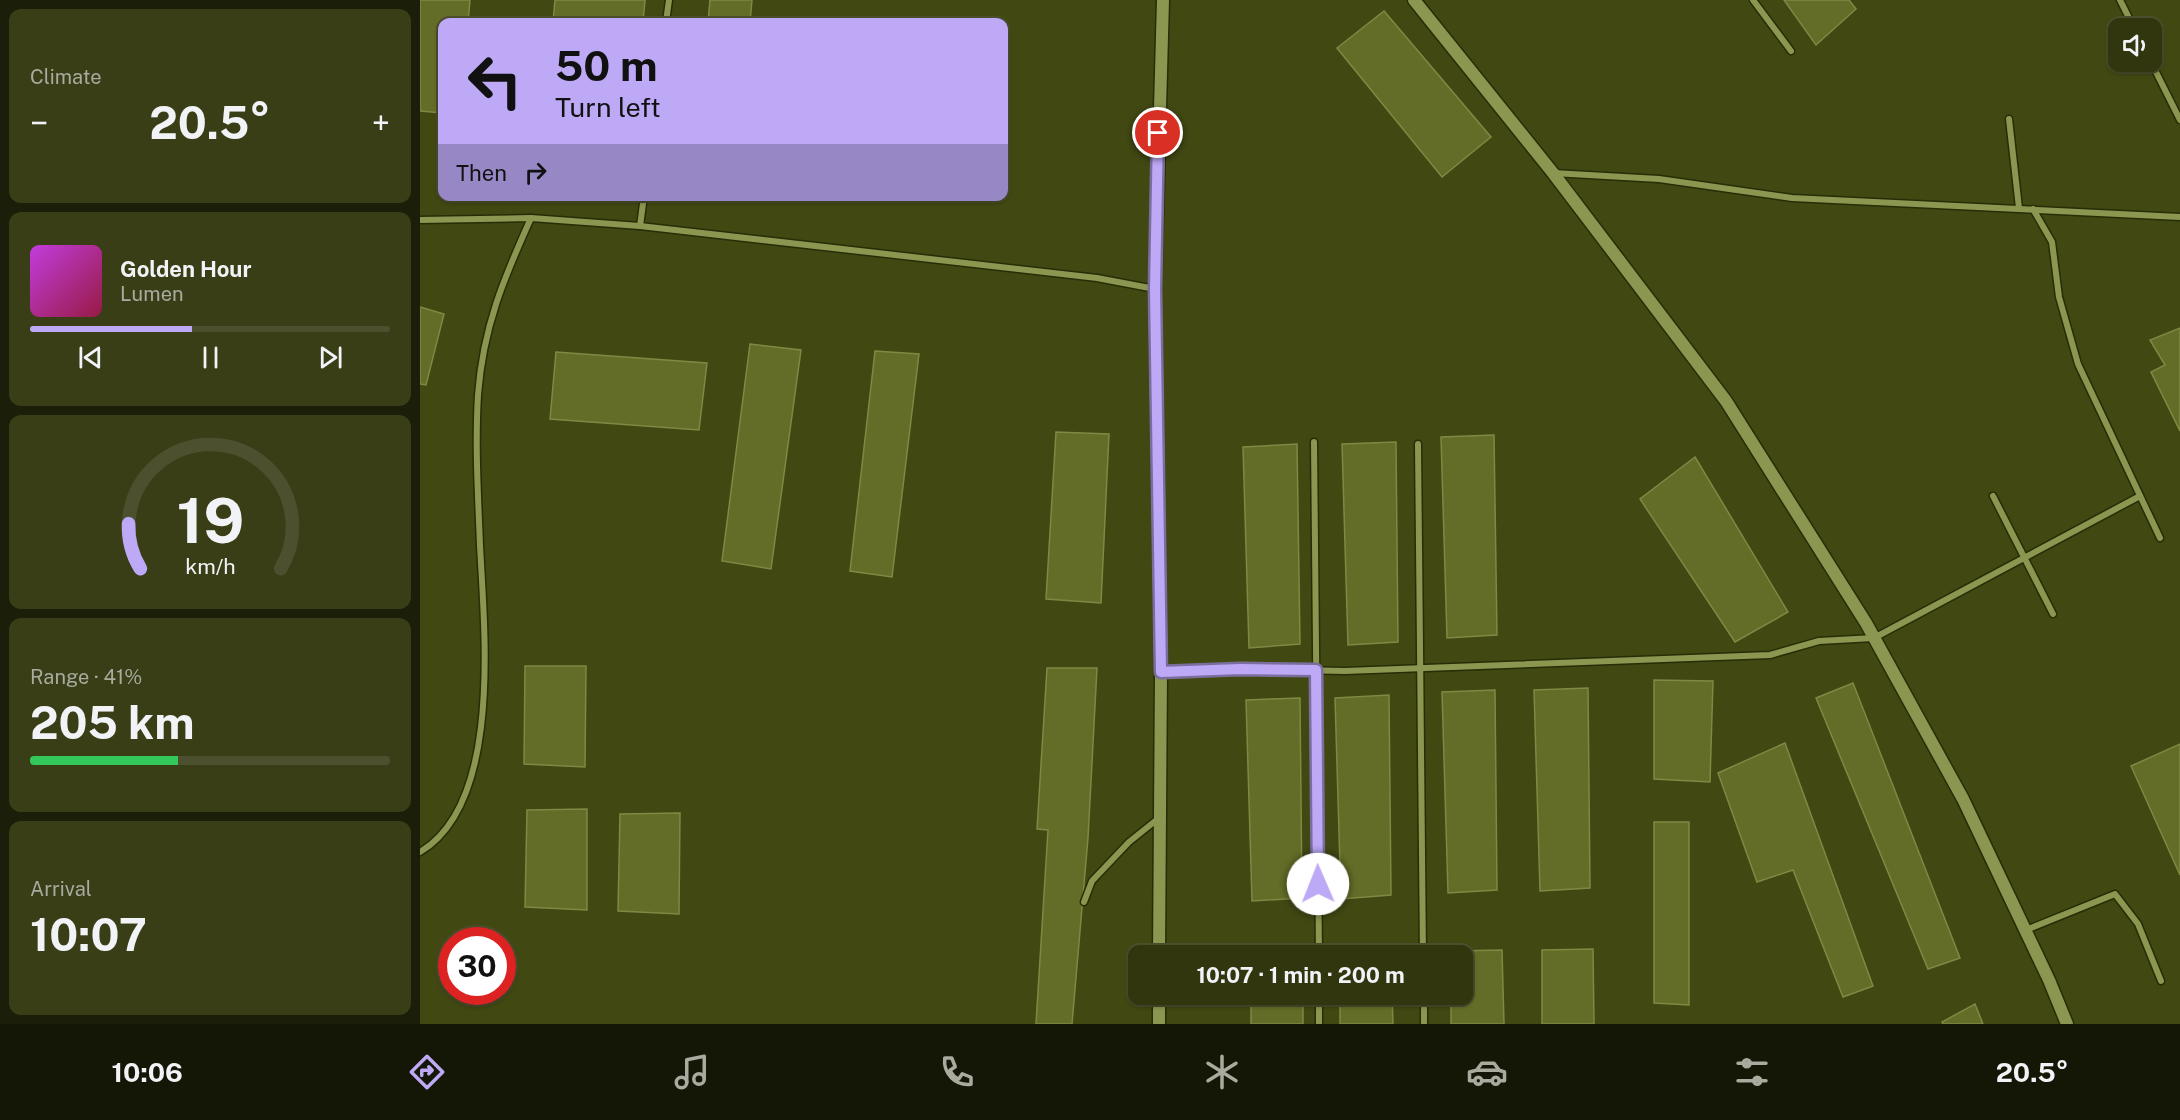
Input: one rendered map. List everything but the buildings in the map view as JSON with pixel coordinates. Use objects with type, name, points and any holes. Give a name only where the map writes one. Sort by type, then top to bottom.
[{"type":"street","points":[[667,18],[669,0]]},
{"type":"street","points":[[1159,945],[1161,672],[1155,289],[1163,0]]},
{"type":"street","points":[[1414,0],[1553,173],[1726,401],[1874,638],[1963,799],[2026,930],[2067,1024]]},
{"type":"street","points":[[1754,0],[1791,51]]},
{"type":"street","points":[[2120,0],[2129,18]]},
{"type":"street","points":[[2156,72],[2180,120]]},
{"type":"street","points":[[2009,118],[2019,208]]},
{"type":"street","points":[[1553,173],[1659,179],[1792,198],[2180,217]]},
{"type":"street","points":[[640,226],[643,201]]},
{"type":"street","points":[[2033,210],[2052,242],[2059,297],[2078,364],[2160,538]]},
{"type":"street","points":[[420,220],[531,218],[640,226],[1097,278],[1155,289]]},
{"type":"street","points":[[420,852],[453,822],[471,780],[482,716],[486,665],[476,464],[478,393],[490,315],[531,218]]},
{"type":"street","points":[[1314,442],[1319,945]]},
{"type":"street","points":[[1418,444],[1423,945]]},
{"type":"street","points":[[1993,496],[2053,614]]},
{"type":"street","points":[[1161,672],[1420,668],[1770,655],[1819,641],[1874,638],[2140,496]]},
{"type":"street","points":[[1084,902],[1092,880],[1129,842],[1160,818]]},
{"type":"street","points":[[2026,930],[2115,894],[2138,924],[2162,981]]},
{"type":"street","points":[[1159,1005],[1159,1024]]},
{"type":"street","points":[[1319,1005],[1319,1024]]},
{"type":"street","points":[[1424,1005],[1424,1024]]},
{"type":"route","points":[[1158,133],[1155,289],[1156,493],[1161,672],[1240,669],[1316,670],[1318,884]]}]
